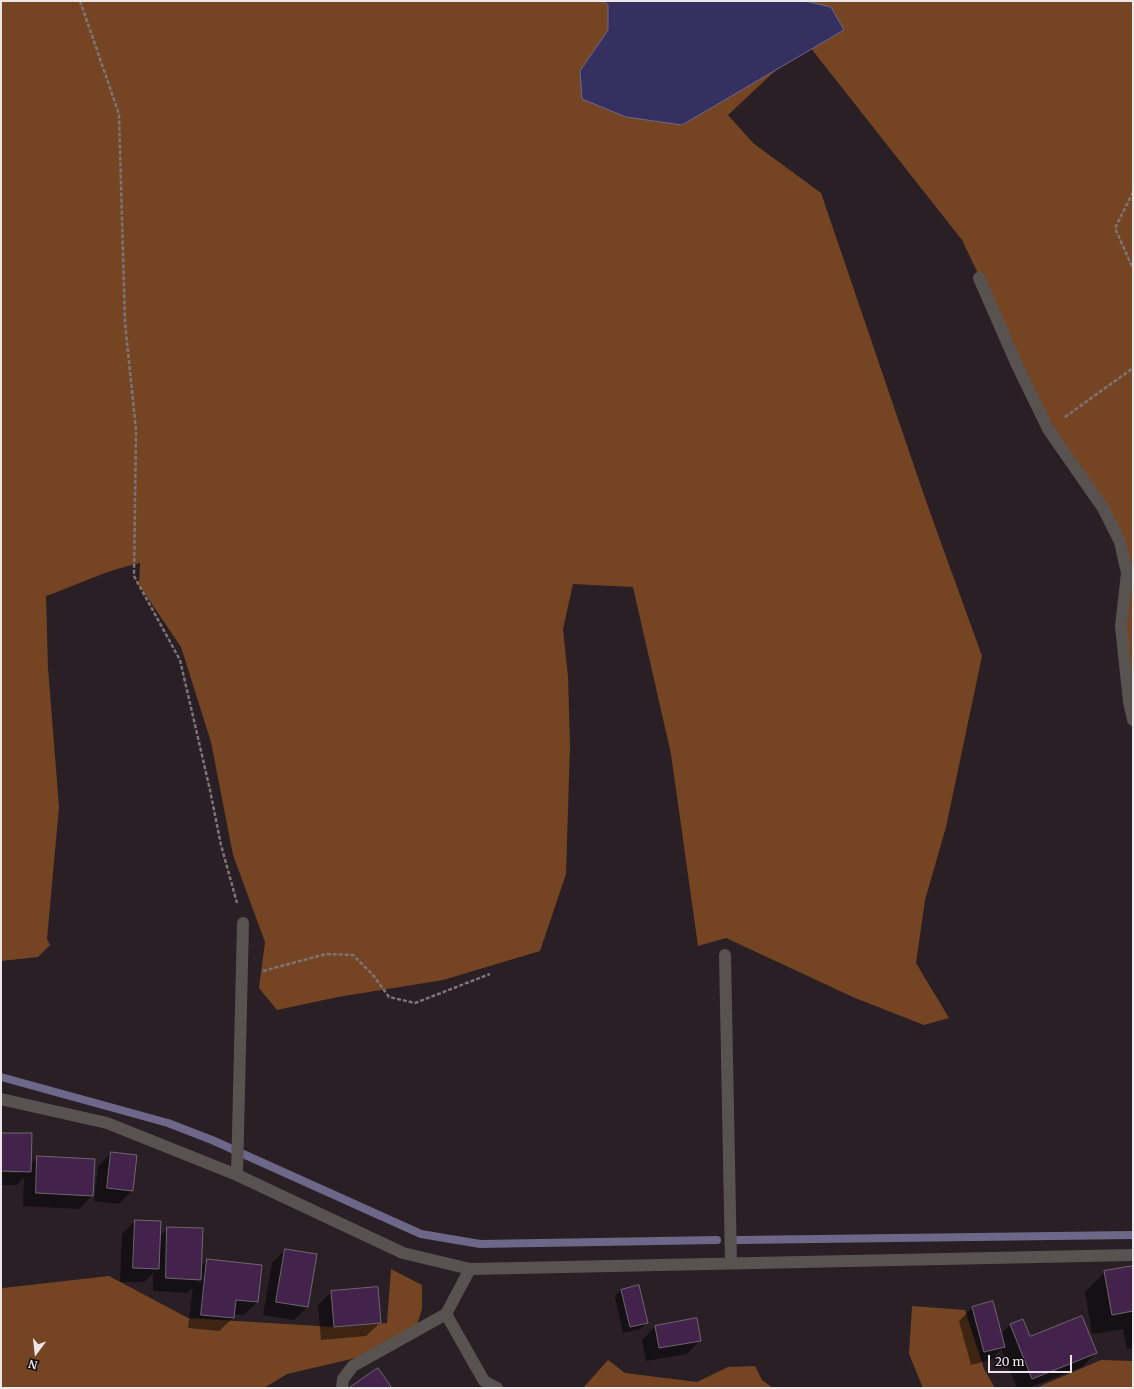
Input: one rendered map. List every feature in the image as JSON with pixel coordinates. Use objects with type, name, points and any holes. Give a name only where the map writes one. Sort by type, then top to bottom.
[{"type":"street","points":[[979,278],[1017,365],[1048,429],[1103,508],[1121,544],[1128,573],[1121,626],[1129,702],[1133,720]]},
{"type":"street","points":[[237,1171],[243,923]]},
{"type":"street","points":[[725,956],[731,1259]]},
{"type":"street","points":[[1,1100],[107,1124],[237,1171],[403,1253],[470,1269],[731,1259],[1133,1255]]},
{"type":"street","points":[[342,1388],[343,1379],[353,1366],[446,1314],[470,1269]]},
{"type":"street","points":[[446,1314],[484,1381],[497,1388]]},
{"type":"path","points":[[80,1],[119,114],[125,323],[136,430],[134,576],[180,660],[221,845],[243,923]]},
{"type":"path","points":[[1133,192],[1115,228],[1133,269]]},
{"type":"path","points":[[1048,429],[1133,368]]},
{"type":"path","points":[[242,977],[326,954],[353,955],[373,975],[389,997],[415,1003],[490,974]]},
{"type":"shaded area","points":[[1,1],[1133,1],[1133,697],[1122,642],[1126,583],[1120,542],[1058,442],[962,240],[806,42],[728,115],[753,143],[821,193],[927,504],[982,656],[946,827],[925,900],[916,963],[949,1018],[924,1025],[855,998],[726,938],[698,946],[671,754],[633,587],[573,584],[563,629],[568,677],[570,745],[566,874],[540,951],[443,980],[338,997],[277,1010],[259,988],[265,942],[233,855],[211,742],[181,647],[139,585],[140,563],[104,574],[46,596],[48,668],[59,807],[47,939],[50,945],[38,957],[1,961]]},
{"type":"shaded area","points":[[602,1],[805,1],[831,7],[844,30],[682,125],[626,117],[582,99],[580,71],[608,30],[608,5]]},
{"type":"shaded area","points":[[391,1269],[422,1285],[422,1309],[416,1328],[373,1354],[287,1374],[264,1388],[1,1388],[1,1291],[3,1288],[109,1276],[188,1318],[334,1327],[387,1323]]},
{"type":"shaded area","points":[[912,1306],[965,1310],[984,1369],[995,1388],[923,1388],[909,1354]]},
{"type":"shaded area","points":[[608,1360],[625,1373],[697,1382],[728,1367],[755,1366],[762,1380],[773,1388],[583,1388]]},
{"type":"shaded area","points":[[1101,1360],[1133,1361],[1133,1388],[1032,1388],[1038,1387]]},
{"type":"building","points":[[1,1133],[32,1133],[31,1172],[1,1171]]},
{"type":"building","points":[[111,1152],[137,1155],[133,1191],[107,1188]]},
{"type":"building","points":[[37,1156],[95,1159],[93,1196],[36,1193]]},
{"type":"building","points":[[135,1220],[161,1221],[159,1269],[133,1268]]},
{"type":"building","points":[[167,1227],[203,1228],[201,1280],[166,1278]]},
{"type":"building","points":[[285,1249],[317,1254],[308,1307],[276,1302]]},
{"type":"building","points":[[207,1259],[262,1265],[258,1302],[236,1300],[234,1318],[201,1315]]},
{"type":"building","points":[[1133,1266],[1133,1311],[1112,1315],[1104,1271]]},
{"type":"building","points":[[639,1285],[648,1323],[630,1327],[621,1290]]},
{"type":"building","points":[[378,1287],[381,1323],[334,1327],[331,1291]]},
{"type":"building","points":[[993,1301],[1005,1347],[984,1352],[972,1307]]},
{"type":"building","points":[[1082,1316],[1097,1353],[1032,1379],[1010,1324],[1023,1319],[1030,1336]]},
{"type":"building","points":[[697,1318],[701,1341],[659,1348],[655,1326]]},
{"type":"building","points":[[378,1368],[392,1388],[349,1388]]},
{"type":"waterway","points":[[1,1077],[168,1123],[212,1140],[421,1234],[480,1244],[717,1240]]},
{"type":"waterway","points":[[738,1240],[1133,1235]]}]
